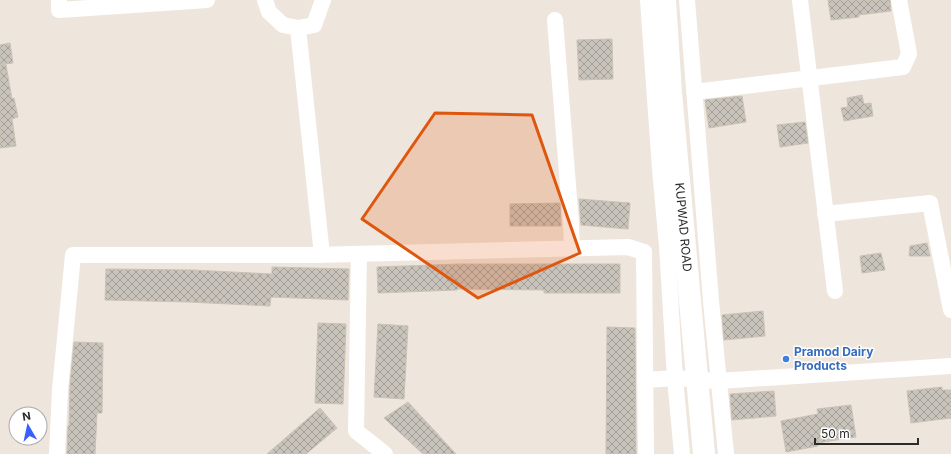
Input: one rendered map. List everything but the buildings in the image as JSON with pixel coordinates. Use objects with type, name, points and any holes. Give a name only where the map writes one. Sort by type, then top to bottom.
[{"type":"main road","name":"KUPWAD ROAD","points":[[665,0],[670,93],[704,454]]},
{"type":"street","points":[[59,0],[59,10],[207,0]]},
{"type":"street","points":[[265,0],[269,12],[283,25],[298,28],[314,26],[323,0]]},
{"type":"street","points":[[648,0],[667,246],[675,378],[682,454]]},
{"type":"street","points":[[687,0],[699,160],[718,381],[726,454]]},
{"type":"street","points":[[800,0],[835,291]]},
{"type":"street","points":[[694,92],[903,67],[909,54],[899,0]]},
{"type":"street","points":[[555,20],[572,248]]},
{"type":"street","points":[[298,28],[322,255]]},
{"type":"street","points":[[825,214],[930,203],[951,310]]},
{"type":"street","points":[[57,454],[60,390],[73,255],[322,255],[628,247],[644,252],[667,246]]},
{"type":"street","points":[[644,252],[646,454]]},
{"type":"street","points":[[359,254],[356,431],[385,454]]},
{"type":"street","points":[[646,380],[675,378],[718,381],[951,366]]},
{"type":"highlighted area","points":[[435,113],[532,115],[580,253],[478,298],[362,219]]},
{"type":"place","name":"Pramod Dairy Products","points":[[786,359]]}]
